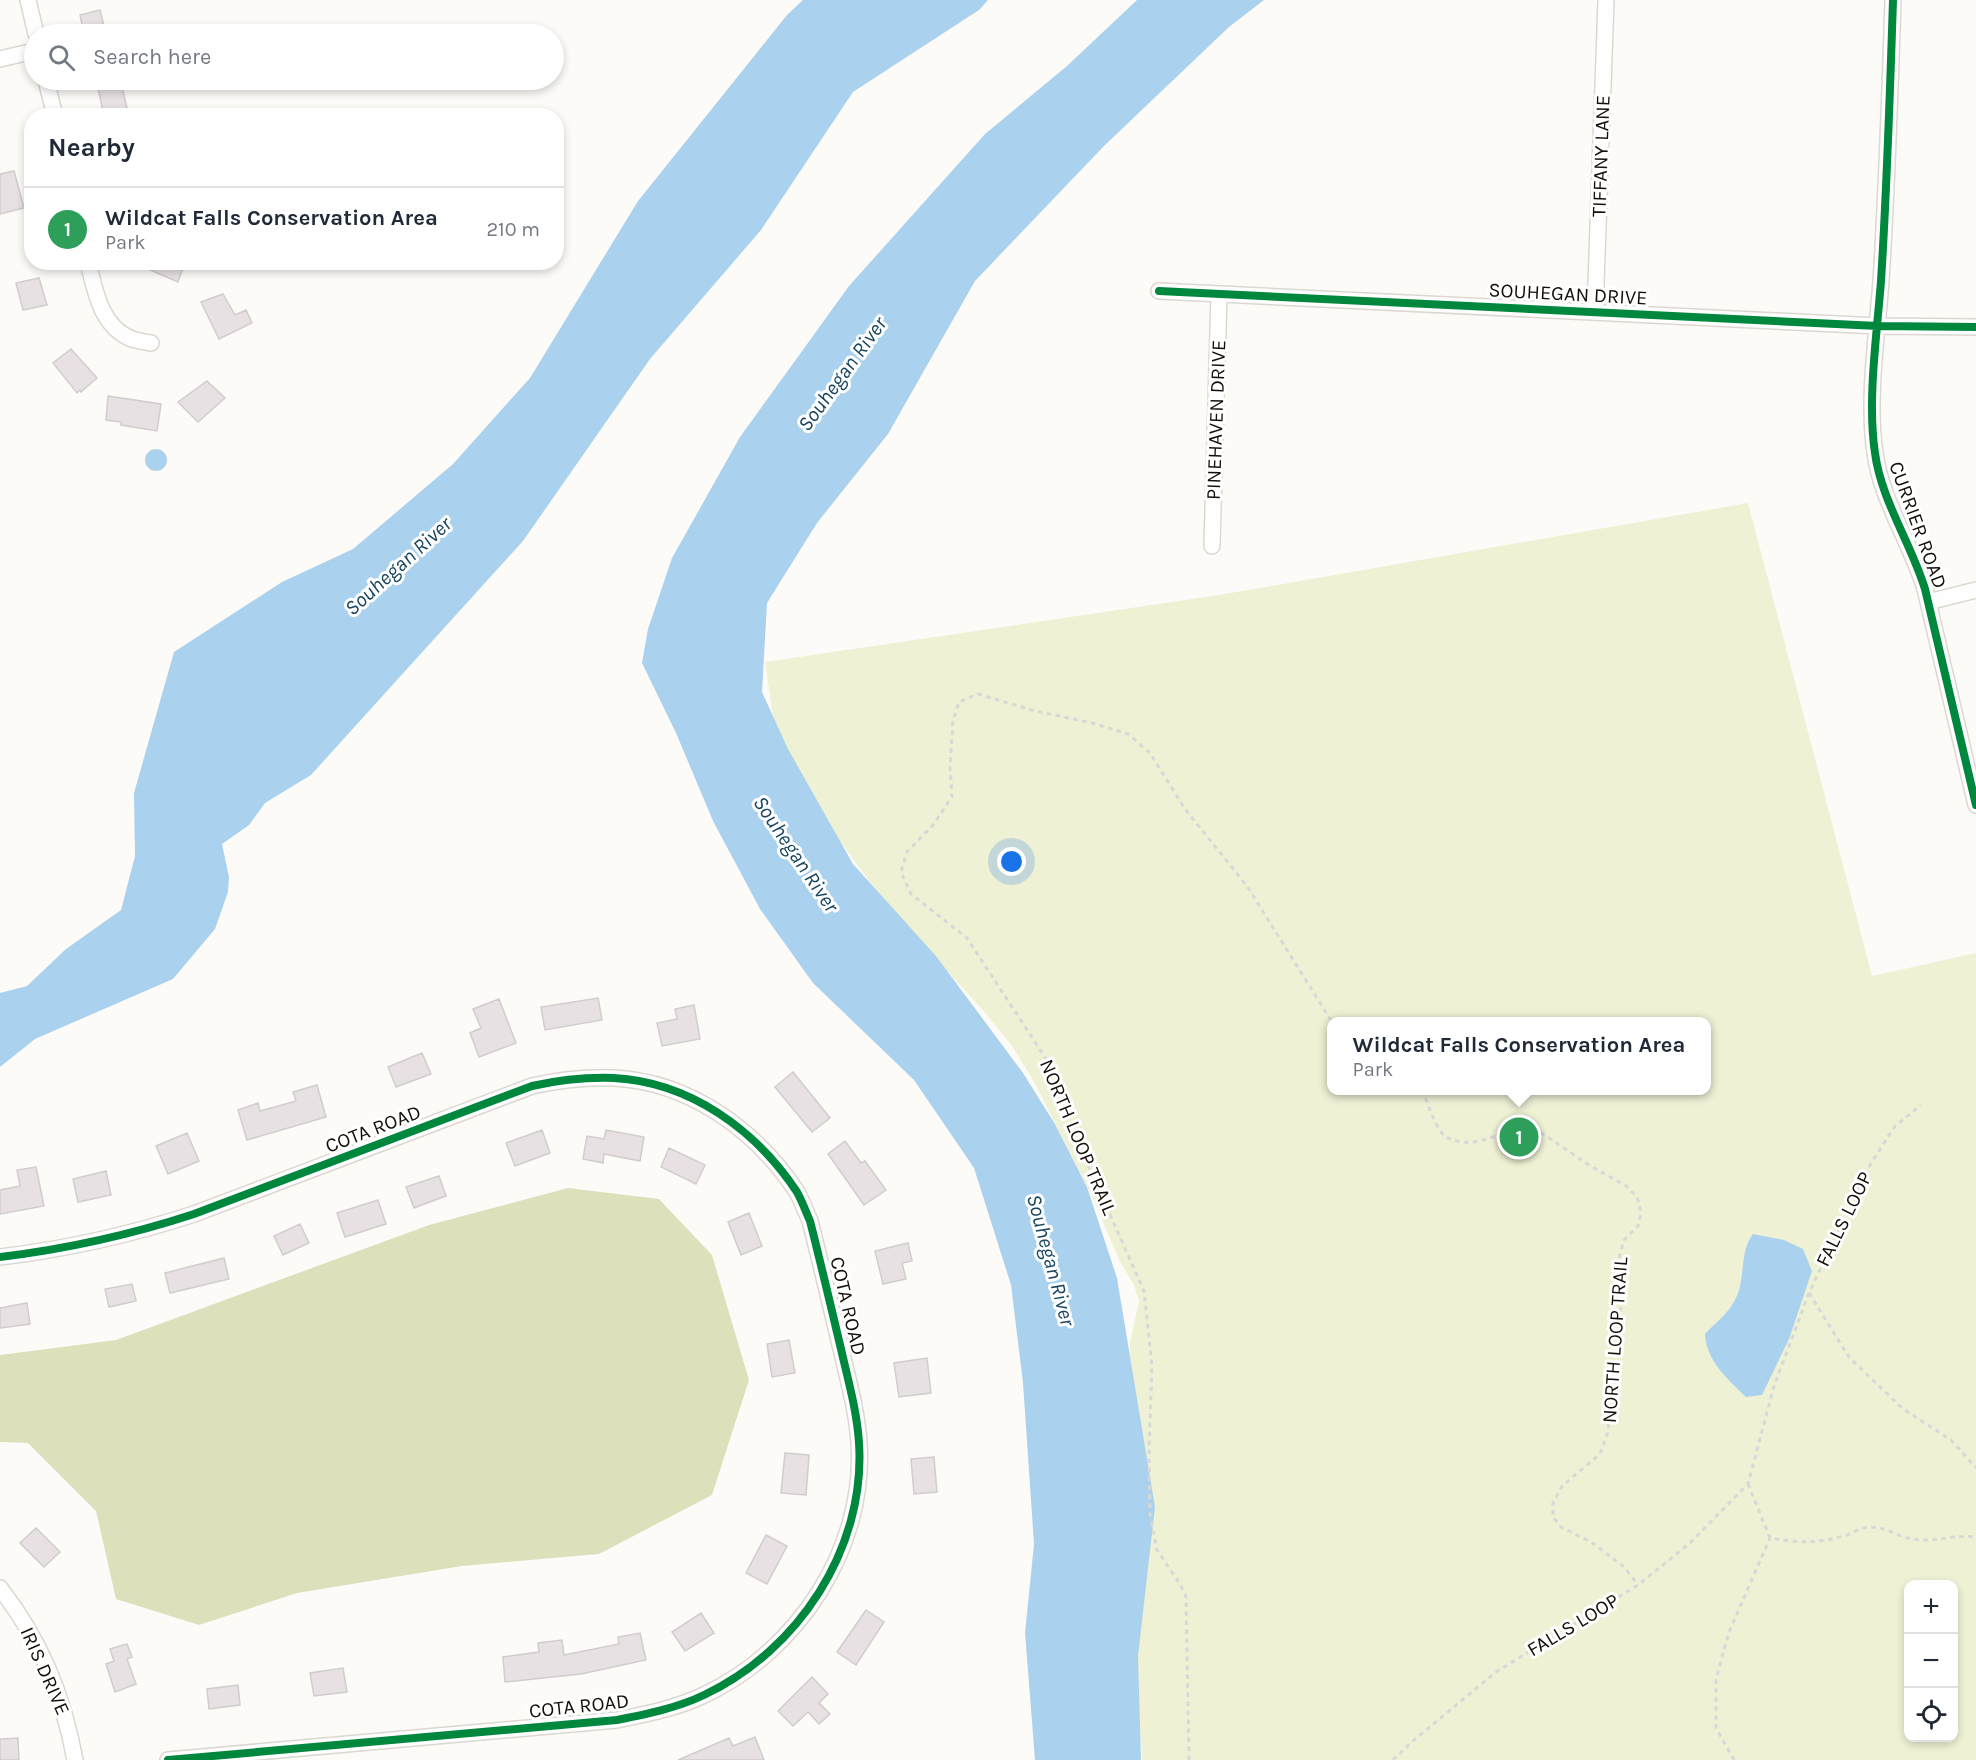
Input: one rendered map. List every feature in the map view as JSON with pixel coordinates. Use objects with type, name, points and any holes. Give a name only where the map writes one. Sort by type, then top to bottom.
[{"type":"street","points":[[28,0],[34,24]]},
{"type":"street","name":"TIFFANY LANE","points":[[1595,312],[1606,0]]},
{"type":"street","name":"CURRIER ROAD","points":[[1893,0],[1888,158],[1873,394],[1875,454],[1884,488],[1918,566],[1929,602],[1976,805]]},
{"type":"street","points":[[0,59],[24,53]]},
{"type":"street","points":[[48,90],[53,108]]},
{"type":"street","points":[[90,270],[100,308],[109,321],[119,331],[133,339],[151,343]]},
{"type":"street","name":"SOUHEGAN DRIVE","points":[[1159,291],[1878,326],[1976,327]]},
{"type":"street","name":"PINEHAVEN DRIVE","points":[[1212,546],[1219,294]]},
{"type":"street","points":[[1929,602],[1976,590]]},
{"type":"street","name":"COTA ROAD","points":[[0,1257],[81,1245],[143,1231],[194,1214],[532,1086],[560,1080],[587,1078],[616,1078],[646,1083],[700,1101],[722,1114],[760,1147],[780,1170],[798,1194],[810,1221],[855,1410],[859,1443],[858,1474],[854,1507],[846,1537],[829,1575],[800,1619],[780,1642],[758,1661],[732,1680],[704,1695],[653,1713],[617,1720],[168,1760]]},
{"type":"street","name":"IRIS DRIVE","points":[[0,1588],[18,1611],[34,1638],[56,1684],[68,1723],[75,1760]]},
{"type":"path","points":[[1809,1293],[1849,1357],[1902,1408],[1951,1440],[1976,1468]]},
{"type":"path","points":[[1734,1760],[1716,1728],[1716,1679],[1730,1632],[1770,1538],[1748,1484]]},
{"type":"path","points":[[1770,1538],[1814,1543],[1848,1535],[1863,1528],[1886,1528],[1910,1539],[1932,1541],[1967,1536],[1976,1537]]},
{"type":"green space","points":[[1748,503],[1872,976],[1976,953],[1976,1760],[1142,1760],[1127,1658],[1130,1343],[1139,1301],[1134,1285],[1120,1262],[1092,1196],[1032,1078],[1012,1046],[870,882],[800,787],[775,730],[765,662],[1219,595]]},
{"type":"green space","points":[[568,1188],[659,1199],[712,1255],[749,1380],[712,1495],[599,1554],[462,1566],[297,1593],[199,1625],[116,1599],[96,1511],[28,1443],[0,1442],[0,1355],[116,1340],[429,1225]]},
{"type":"water","name":"Souhegan River","points":[[803,0],[988,0],[979,10],[853,92],[761,230],[650,359],[523,541],[311,775],[265,803],[249,825],[222,844],[229,877],[228,892],[215,929],[173,979],[35,1039],[0,1067],[0,993],[27,986],[66,949],[121,910],[135,856],[134,793],[174,652],[282,582],[353,549],[453,464],[530,378],[638,201],[787,15]]},
{"type":"water","name":"Souhegan River","points":[[1137,0],[1264,0],[1229,27],[1105,145],[975,281],[888,434],[817,523],[767,603],[762,692],[788,749],[853,864],[936,956],[1023,1073],[1055,1124],[1087,1187],[1117,1278],[1155,1507],[1138,1656],[1141,1760],[1035,1760],[1025,1633],[1034,1544],[1023,1383],[1011,1285],[974,1168],[914,1080],[813,983],[760,909],[713,821],[676,733],[642,663],[648,629],[672,558],[740,437],[849,286],[985,134],[1067,66]]},
{"type":"water","points":[[156,449],[164,452],[167,460],[164,468],[156,471],[148,468],[145,460],[148,452]]},
{"type":"water","points":[[1753,1234],[1784,1240],[1803,1249],[1812,1271],[1789,1339],[1762,1395],[1746,1397],[1714,1361],[1706,1343],[1705,1334],[1726,1313],[1736,1298],[1746,1249]]},
{"type":"building","points":[[100,10],[104,24],[82,24],[80,15]]},
{"type":"building","points":[[98,90],[123,90],[127,108],[102,108]]},
{"type":"building","points":[[14,171],[24,208],[0,214],[0,174]]},
{"type":"building","points":[[150,270],[182,270],[178,282]]},
{"type":"building","points":[[39,278],[47,305],[23,310],[16,283]]},
{"type":"building","points":[[223,294],[235,315],[246,310],[252,323],[219,339],[201,302]]},
{"type":"building","points":[[71,349],[97,378],[77,393],[53,363]]},
{"type":"building","points":[[207,381],[225,398],[198,422],[178,402]]},
{"type":"building","points":[[108,396],[161,404],[157,431],[106,420]]},
{"type":"building","points":[[598,998],[602,1020],[545,1030],[541,1007]]},
{"type":"building","points":[[499,999],[516,1043],[479,1057],[470,1033],[481,1028],[473,1009]]},
{"type":"building","points":[[694,1005],[700,1039],[662,1046],[657,1023],[677,1019],[675,1009]]},
{"type":"building","points":[[422,1053],[431,1074],[396,1087],[388,1067]]},
{"type":"building","points":[[793,1072],[830,1118],[812,1132],[775,1087]]},
{"type":"building","points":[[317,1085],[326,1117],[247,1140],[238,1110],[258,1103],[260,1111],[296,1101],[293,1092]]},
{"type":"building","points":[[542,1130],[550,1153],[515,1166],[506,1143]]},
{"type":"building","points":[[606,1130],[644,1137],[640,1161],[604,1154],[603,1163],[583,1159],[587,1136],[604,1139]]},
{"type":"building","points":[[187,1133],[199,1161],[168,1174],[156,1146]]},
{"type":"building","points":[[845,1141],[861,1163],[865,1161],[886,1190],[864,1205],[828,1154]]},
{"type":"building","points":[[669,1148],[705,1165],[696,1184],[661,1167]]},
{"type":"building","points":[[36,1167],[44,1206],[0,1214],[0,1190],[20,1186],[17,1170]]},
{"type":"building","points":[[106,1171],[111,1195],[78,1202],[73,1179]]},
{"type":"building","points":[[439,1176],[446,1196],[414,1208],[406,1187]]},
{"type":"building","points":[[378,1200],[386,1224],[345,1237],[337,1213]]},
{"type":"building","points":[[749,1213],[762,1246],[741,1255],[728,1222]]},
{"type":"building","points":[[300,1224],[309,1243],[283,1255],[274,1236]]},
{"type":"building","points":[[908,1243],[912,1261],[902,1263],[906,1279],[883,1284],[875,1251]]},
{"type":"building","points":[[224,1258],[229,1279],[170,1293],[165,1273]]},
{"type":"building","points":[[132,1284],[136,1301],[109,1307],[105,1289]]},
{"type":"building","points":[[27,1303],[30,1324],[0,1328],[0,1308]]},
{"type":"building","points":[[789,1340],[795,1373],[772,1377],[767,1344]]},
{"type":"building","points":[[927,1358],[931,1393],[899,1397],[894,1363]]},
{"type":"building","points":[[785,1453],[809,1455],[806,1495],[781,1493]]},
{"type":"building","points":[[934,1457],[937,1492],[914,1494],[911,1459]]},
{"type":"building","points":[[36,1528],[60,1552],[44,1567],[20,1543]]},
{"type":"building","points":[[766,1535],[787,1546],[767,1584],[746,1573]]},
{"type":"building","points":[[866,1610],[884,1622],[856,1665],[837,1652]]},
{"type":"building","points":[[701,1613],[714,1633],[685,1651],[672,1632]]},
{"type":"building","points":[[640,1633],[646,1660],[581,1674],[505,1682],[503,1657],[539,1652],[538,1643],[562,1640],[564,1655],[619,1644],[618,1637]]},
{"type":"building","points":[[127,1644],[132,1657],[127,1659],[136,1684],[115,1692],[106,1664],[114,1661],[110,1649]]},
{"type":"building","points":[[343,1668],[347,1692],[314,1696],[310,1673]]},
{"type":"building","points":[[812,1677],[828,1694],[819,1703],[830,1714],[819,1724],[808,1712],[793,1726],[778,1711]]},
{"type":"building","points":[[238,1685],[240,1705],[209,1709],[207,1689]]},
{"type":"building","points":[[755,1737],[764,1760],[678,1760],[729,1738],[733,1746]]},
{"type":"building","points":[[18,1738],[19,1760],[0,1760],[0,1739]]},
{"type":"cycle path","points":[[1893,0],[1885,211],[1872,390],[1875,453],[1883,488],[1925,589],[1976,805]]},
{"type":"cycle path","points":[[1159,291],[1878,326],[1976,327]]},
{"type":"cycle path","points":[[0,1257],[50,1250],[170,1222],[532,1086],[593,1078],[642,1082],[669,1089],[694,1099],[719,1113],[762,1149],[780,1169],[797,1192],[810,1221],[854,1407],[859,1443],[858,1482],[851,1520],[838,1557],[819,1592],[796,1624],[769,1652],[738,1676],[694,1700],[617,1720],[168,1760]]},
{"type":"place","name":"Wildcat Falls Conservation Area","points":[[1519,1137]]}]
